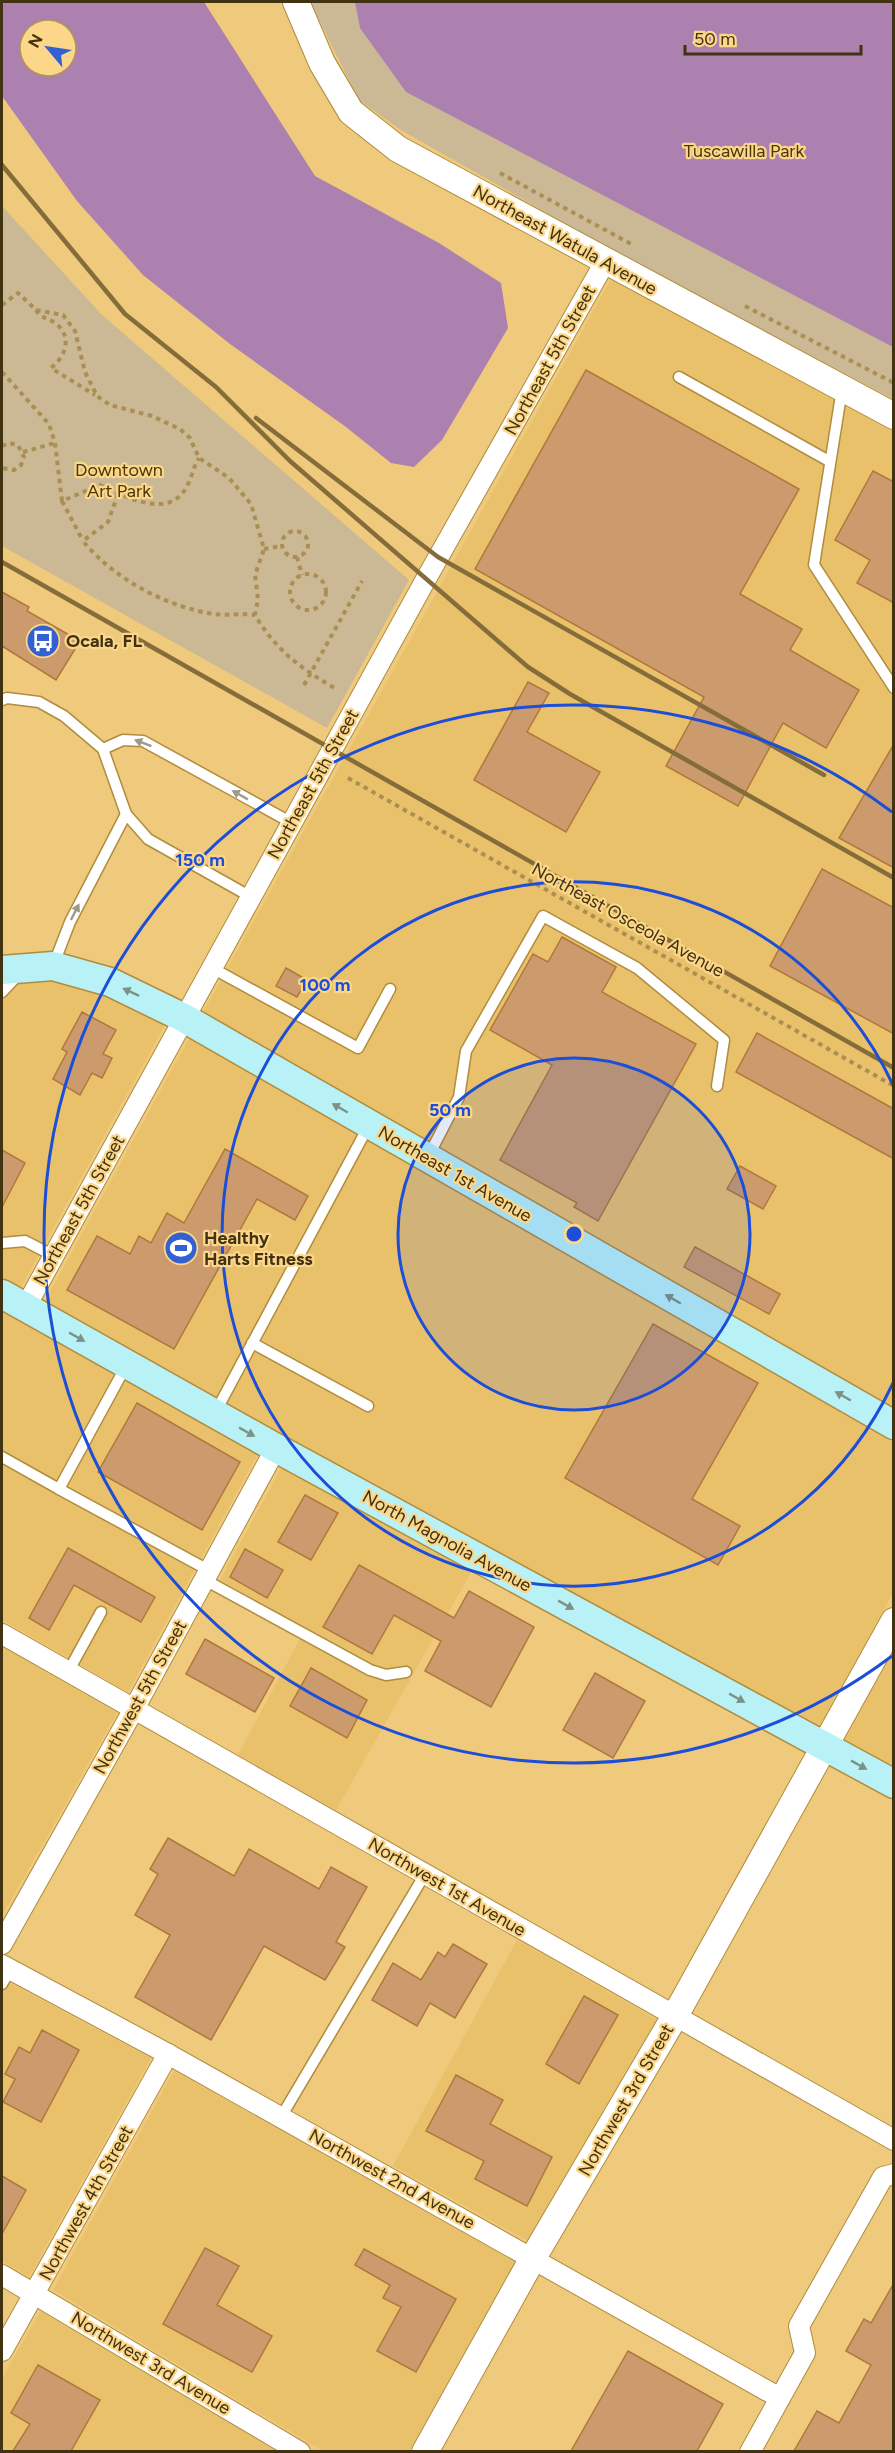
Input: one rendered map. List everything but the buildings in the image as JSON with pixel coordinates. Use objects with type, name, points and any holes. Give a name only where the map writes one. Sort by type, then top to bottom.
[{"type":"main road","name":"Northeast 1st Avenue","points":[[13,969],[53,966],[110,982],[184,1018],[894,1425]]},
{"type":"main road","name":"North Magnolia Avenue","points":[[13,1301],[276,1448],[894,1784]]},
{"type":"street","name":"Northeast Watula Avenue","points":[[296,2],[322,63],[351,112],[398,149],[894,416]]},
{"type":"street","name":"Northeast 5th Street","points":[[13,1301],[54,1256],[605,262]]},
{"type":"street","name":"Northwest 5th Street","points":[[2,1944],[134,1709],[276,1448]]},
{"type":"street","name":"Northwest 3rd Street","points":[[425,2451],[533,2258],[675,2016],[894,1621]]},
{"type":"street","name":"Northwest 1st Avenue","points":[[2,1634],[894,2140]]},
{"type":"street","name":"Northwest 2nd Avenue","points":[[4,1973],[168,2054],[780,2398]]},
{"type":"street","name":"Northwest 4th Street","points":[[2,2351],[168,2054]]},
{"type":"street","points":[[750,2451],[806,2353],[799,2326],[883,2177],[894,2174]]},
{"type":"street","name":"Northwest 3rd Avenue","points":[[2,2275],[300,2451]]},
{"type":"lane","points":[[679,377],[829,460]]},
{"type":"lane","points":[[842,388],[814,565],[894,688]]},
{"type":"lane","points":[[2,700],[39,702],[64,716],[103,749],[126,814],[148,839],[251,897]]},
{"type":"lane","points":[[103,749],[123,740],[143,741],[292,823]]},
{"type":"lane","points":[[53,966],[70,922],[126,814]]},
{"type":"lane","points":[[428,1158],[459,1097],[466,1050],[543,916],[637,968],[724,1040],[717,1086]]},
{"type":"lane","points":[[212,968],[358,1048],[390,989]]},
{"type":"lane","points":[[2,992],[13,969]]},
{"type":"lane","points":[[215,1414],[369,1125]]},
{"type":"lane","points":[[2,1243],[25,1241],[54,1256]]},
{"type":"lane","points":[[252,1343],[368,1406]]},
{"type":"lane","points":[[59,1488],[127,1365]]},
{"type":"lane","points":[[2,1457],[370,1670],[386,1675],[406,1672]]},
{"type":"lane","points":[[68,1672],[101,1612]]},
{"type":"lane","points":[[280,2117],[425,1874]]},
{"type":"path","points":[[495,171],[641,249]]},
{"type":"path","points":[[2,304],[18,293],[36,310],[40,318],[56,323],[65,338],[64,355],[51,368],[110,405],[152,416],[180,429],[189,438],[200,458],[214,466],[242,490],[257,520],[264,549],[255,575],[258,599],[255,615],[284,654],[310,674],[338,690]]},
{"type":"path","points":[[740,303],[894,383]]},
{"type":"path","points":[[36,310],[53,311],[69,321],[77,337],[85,372],[97,396]]},
{"type":"path","points":[[2,372],[49,424],[55,443],[62,501],[83,541],[107,565],[153,594],[176,604],[214,614],[255,615]]},
{"type":"path","points":[[2,446],[14,443],[23,452],[23,461],[17,468],[9,470],[2,468]]},
{"type":"path","points":[[23,452],[55,443]]},
{"type":"path","points":[[62,501],[95,485],[151,504],[172,502],[186,490],[200,458]]},
{"type":"path","points":[[83,541],[108,522],[118,494]]},
{"type":"path","points":[[294,532],[302,534],[307,540],[307,549],[297,557],[286,553],[282,546],[286,535],[294,532]]},
{"type":"path","points":[[264,549],[282,546]]},
{"type":"path","points":[[297,557],[302,575]]},
{"type":"path","points":[[302,575],[319,578],[326,588],[324,600],[316,608],[299,608],[292,600],[291,588],[302,575]]},
{"type":"path","points":[[304,686],[362,581]]},
{"type":"path","name":"Northeast Osceola Avenue","points":[[348,778],[894,1086]]},
{"type":"shaded area","points":[[2,2],[204,2],[315,176],[439,243],[501,283],[508,328],[442,440],[414,467],[391,463],[346,427],[230,344],[143,275],[77,201],[2,96]]},
{"type":"shaded area","name":"Tuscawilla Park","points":[[355,2],[893,2],[893,347],[406,92],[360,28]]},
{"type":"shaded area","points":[[611,279],[893,430],[893,1411],[202,1014]]},
{"type":"shaded area","points":[[53,978],[106,994],[166,1023],[19,1291],[2,1280],[2,983]]},
{"type":"shaded area","points":[[191,1035],[893,1439],[893,1593],[819,1729],[43,1305]]},
{"type":"shaded area","points":[[2,1308],[259,1452],[128,1692],[2,1620]]},
{"type":"shaded area","points":[[283,1465],[473,1569],[336,1810],[238,1755],[301,1637],[214,1591]]},
{"type":"shaded area","points":[[2,1647],[117,1713],[2,1916]]},
{"type":"shaded area","points":[[893,1650],[893,1770],[843,1742]]},
{"type":"shaded area","points":[[517,1940],[657,2020],[528,2241],[393,2166]]},
{"type":"shaded area","points":[[2,1979],[151,2058],[29,2277],[2,2261]]},
{"type":"shaded area","points":[[174,2071],[516,2262],[409,2451],[323,2451],[53,2290]]},
{"type":"shaded area","points":[[41,2311],[276,2451],[2,2452],[2,2378]]},
{"type":"green space","name":"Tuscawilla Park","points":[[310,2],[893,2],[893,399],[591,238],[401,130],[359,100]]},
{"type":"green space","name":"Downtown Art Park","points":[[2,206],[102,315],[409,580],[327,728],[2,546]]},
{"type":"railway","points":[[2,165],[125,314],[216,387],[290,461],[528,667],[570,694],[894,878]]},
{"type":"railway","points":[[256,418],[438,557],[824,775]]},
{"type":"railway","points":[[2,562],[894,1068]]},
{"type":"place","name":"Ocala, FL","points":[[43,641]]},
{"type":"place","name":"Healthy Harts Fitness","points":[[181,1248]]}]
